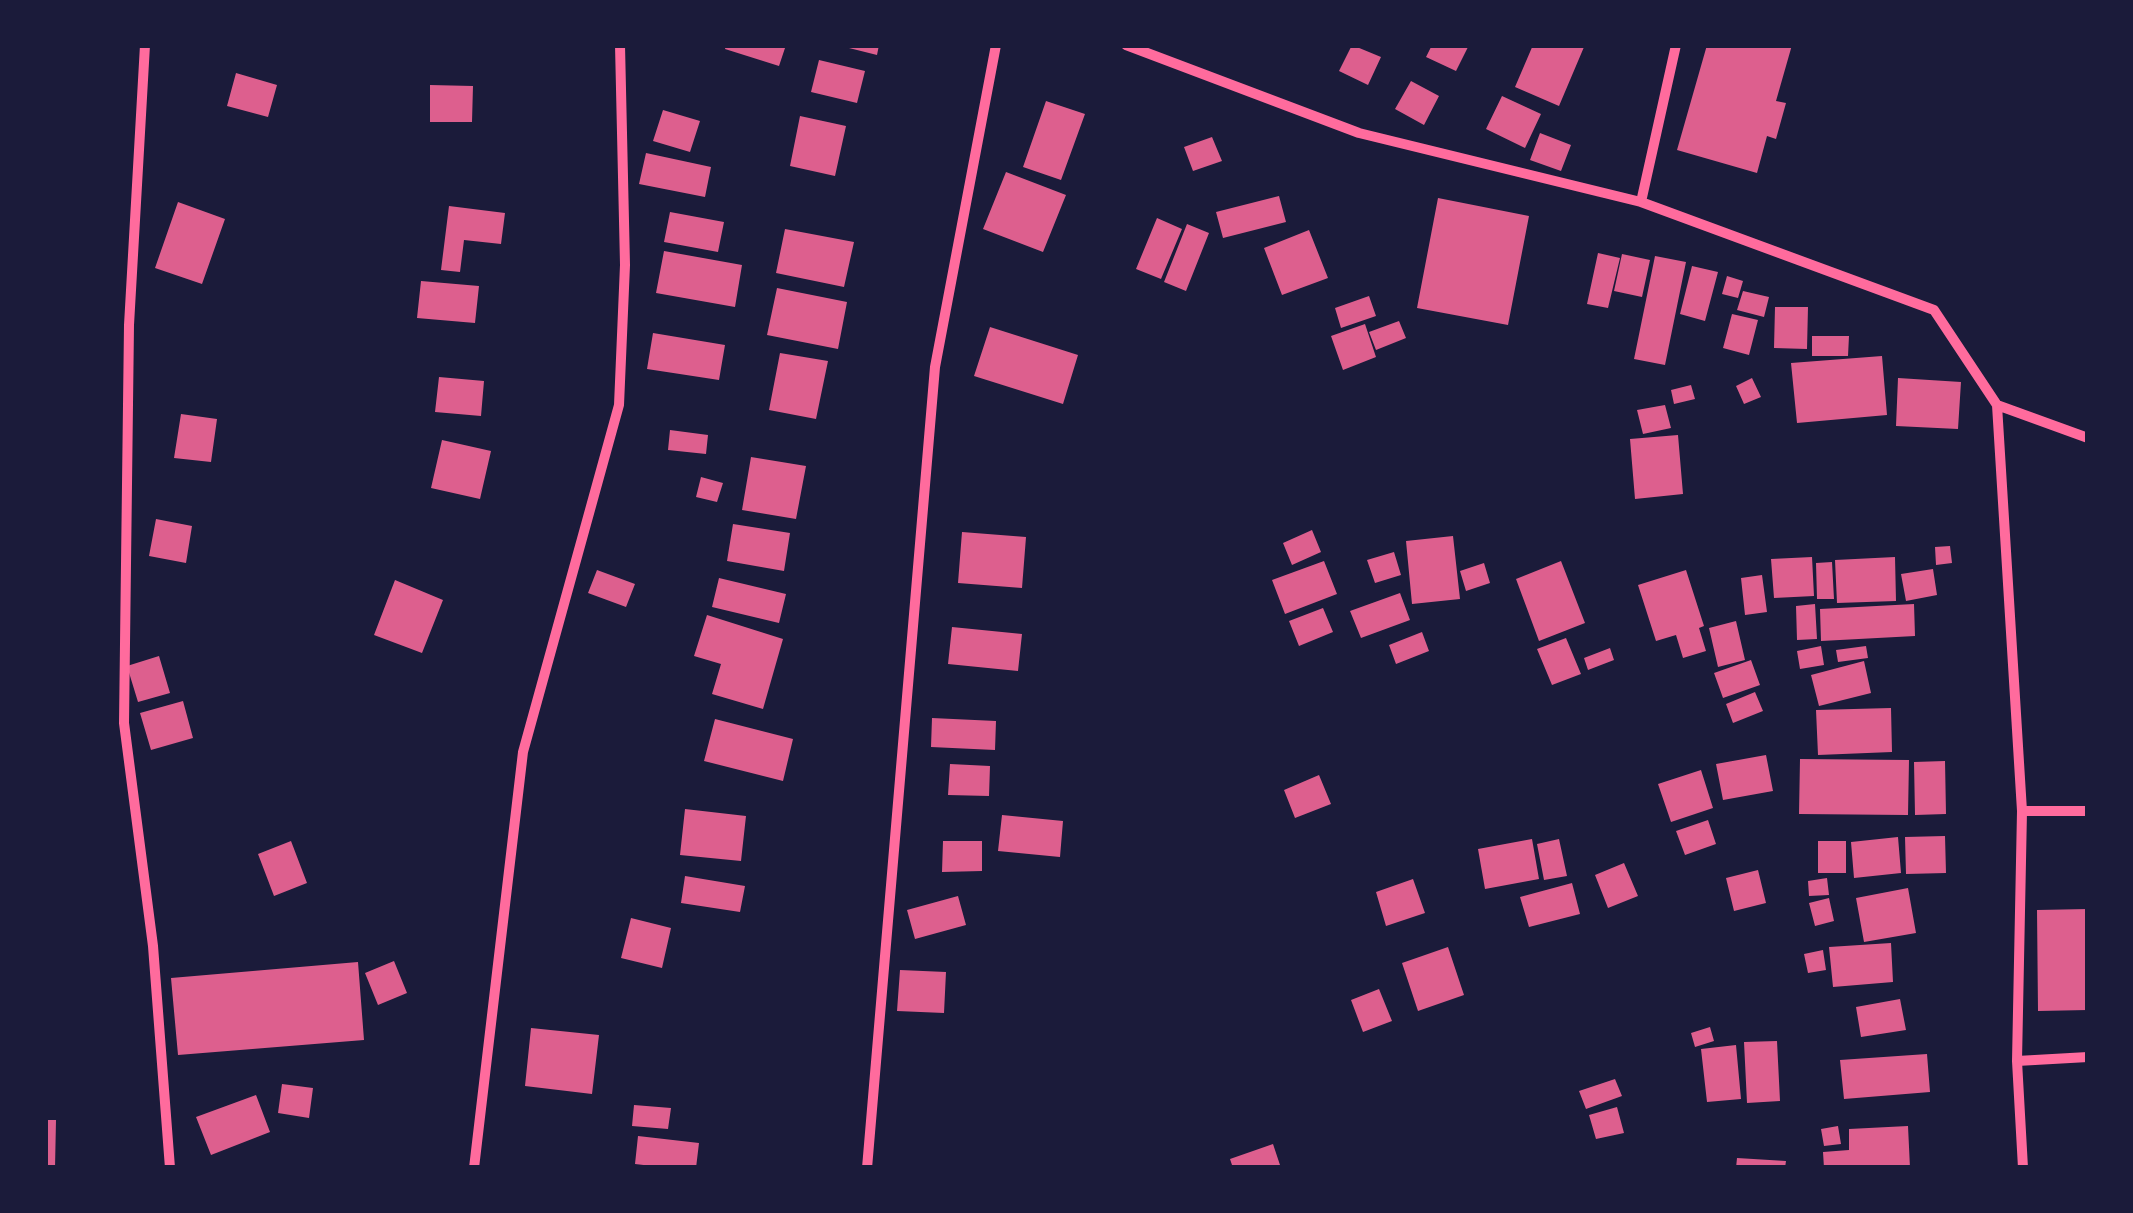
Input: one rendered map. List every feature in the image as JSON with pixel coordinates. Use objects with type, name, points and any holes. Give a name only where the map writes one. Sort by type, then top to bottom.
[{"type":"street","points":[[146,45],[129,325],[124,723],[153,946],[170,1168]]},
{"type":"street","points":[[474,1168],[523,752],[619,405],[626,265],[620,45]]},
{"type":"street","points":[[867,1168],[935,367],[996,45]]},
{"type":"street","points":[[1126,45],[1359,133],[1641,202],[1934,310],[1998,405],[2022,812],[2017,1061],[2023,1168]]},
{"type":"street","points":[[1641,202],[1676,45]]},
{"type":"street","points":[[1998,405],[2088,438]]},
{"type":"street","points":[[2022,812],[2088,811]]},
{"type":"street","points":[[2017,1061],[2088,1058]]},
{"type":"building","points":[[726,45],[786,45],[779,66],[725,49]]},
{"type":"building","points":[[837,45],[879,45],[877,55]]},
{"type":"building","points":[[1352,45],[1381,57],[1368,85],[1339,71]]},
{"type":"building","points":[[1432,45],[1469,45],[1456,71],[1426,57]]},
{"type":"building","points":[[1533,45],[1584,47],[1559,106],[1515,87]]},
{"type":"building","points":[[1707,45],[1792,45],[1776,101],[1786,103],[1776,139],[1767,136],[1757,173],[1677,150]]},
{"type":"building","points":[[819,60],[865,71],[857,103],[811,92]]},
{"type":"building","points":[[236,73],[277,85],[268,117],[227,106]]},
{"type":"building","points":[[1411,81],[1439,96],[1424,125],[1395,109]]},
{"type":"building","points":[[430,85],[473,86],[472,122],[430,122]]},
{"type":"building","points":[[1502,96],[1541,114],[1525,148],[1486,129]]},
{"type":"building","points":[[1046,101],[1085,114],[1061,180],[1023,167]]},
{"type":"building","points":[[663,110],[700,121],[690,152],[653,141]]},
{"type":"building","points":[[800,116],[846,126],[835,176],[790,166]]},
{"type":"building","points":[[1540,133],[1571,145],[1561,171],[1530,160]]},
{"type":"building","points":[[1212,137],[1222,161],[1193,171],[1184,147]]},
{"type":"building","points":[[646,153],[711,167],[705,197],[639,184]]},
{"type":"building","points":[[1006,172],[1066,195],[1043,252],[983,229]]},
{"type":"building","points":[[1279,196],[1286,222],[1223,238],[1216,212]]},
{"type":"building","points":[[1438,198],[1529,216],[1508,325],[1417,308]]},
{"type":"building","points":[[178,202],[225,219],[202,284],[155,268]]},
{"type":"building","points":[[449,206],[505,213],[501,244],[464,240],[460,272],[441,270]]},
{"type":"building","points":[[670,212],[724,222],[718,252],[664,242]]},
{"type":"building","points":[[1157,218],[1182,229],[1161,279],[1136,269]]},
{"type":"building","points":[[1187,224],[1209,233],[1186,291],[1164,282]]},
{"type":"building","points":[[785,229],[854,242],[844,287],[776,273]]},
{"type":"building","points":[[1309,230],[1328,278],[1282,295],[1264,248]]},
{"type":"building","points":[[664,251],[742,265],[735,307],[656,293]]},
{"type":"building","points":[[1598,253],[1620,258],[1608,308],[1587,304]]},
{"type":"building","points":[[1622,254],[1650,260],[1642,297],[1614,291]]},
{"type":"building","points":[[1655,256],[1686,262],[1665,365],[1634,359]]},
{"type":"building","points":[[1692,266],[1718,272],[1705,321],[1680,314]]},
{"type":"building","points":[[1727,276],[1743,281],[1738,298],[1722,294]]},
{"type":"building","points":[[421,281],[479,286],[475,323],[417,318]]},
{"type":"building","points":[[777,288],[847,302],[838,349],[767,335]]},
{"type":"building","points":[[1743,291],[1769,297],[1764,317],[1737,310]]},
{"type":"building","points":[[1369,296],[1376,316],[1341,328],[1335,308]]},
{"type":"building","points":[[1775,307],[1808,307],[1807,349],[1774,348]]},
{"type":"building","points":[[1732,314],[1758,320],[1749,355],[1723,348]]},
{"type":"building","points":[[1399,321],[1406,338],[1376,350],[1369,332]]},
{"type":"building","points":[[1365,324],[1376,357],[1343,370],[1331,336]]},
{"type":"building","points":[[990,327],[1078,355],[1063,404],[974,376]]},
{"type":"building","points":[[653,333],[725,345],[719,380],[647,369]]},
{"type":"building","points":[[1812,336],[1849,336],[1848,356],[1812,356]]},
{"type":"building","points":[[780,353],[828,361],[816,419],[769,410]]},
{"type":"building","points":[[1882,356],[1887,415],[1797,423],[1791,363]]},
{"type":"building","points":[[439,377],[484,381],[481,416],[435,412]]},
{"type":"building","points":[[1752,378],[1761,397],[1744,404],[1736,386]]},
{"type":"building","points":[[1898,378],[1961,382],[1958,429],[1896,426]]},
{"type":"building","points":[[1691,385],[1695,399],[1674,404],[1671,390]]},
{"type":"building","points":[[1665,405],[1671,428],[1643,434],[1637,410]]},
{"type":"building","points":[[181,414],[217,419],[211,462],[174,458]]},
{"type":"building","points":[[670,430],[708,435],[706,454],[668,450]]},
{"type":"building","points":[[1678,435],[1683,494],[1635,499],[1630,439]]},
{"type":"building","points":[[442,440],[491,451],[480,499],[431,488]]},
{"type":"building","points":[[751,457],[806,466],[796,519],[742,510]]},
{"type":"building","points":[[701,477],[723,483],[717,502],[696,497]]},
{"type":"building","points":[[156,519],[192,526],[186,563],[149,556]]},
{"type":"building","points":[[733,524],[790,533],[784,571],[727,561]]},
{"type":"building","points":[[1312,530],[1321,552],[1292,565],[1283,543]]},
{"type":"building","points":[[962,532],[1026,537],[1022,588],[958,583]]},
{"type":"building","points":[[1453,536],[1460,599],[1412,604],[1406,541]]},
{"type":"building","points":[[1950,546],[1952,563],[1936,565],[1935,547]]},
{"type":"building","points":[[1394,552],[1401,575],[1375,583],[1367,560]]},
{"type":"building","points":[[1812,557],[1814,596],[1774,598],[1771,559]]},
{"type":"building","points":[[1895,557],[1896,601],[1837,603],[1835,560]]},
{"type":"building","points":[[1324,561],[1337,594],[1285,614],[1272,580]]},
{"type":"building","points":[[1561,561],[1585,623],[1539,641],[1516,579]]},
{"type":"building","points":[[1832,562],[1834,599],[1817,599],[1816,563]]},
{"type":"building","points":[[1484,563],[1490,583],[1466,591],[1460,571]]},
{"type":"building","points":[[1933,569],[1937,595],[1906,601],[1901,574]]},
{"type":"building","points":[[597,570],[635,584],[626,607],[588,593]]},
{"type":"building","points":[[1686,570],[1704,626],[1699,628],[1706,651],[1683,658],[1676,635],[1656,641],[1638,585]]},
{"type":"building","points":[[1762,575],[1767,612],[1745,615],[1741,578]]},
{"type":"building","points":[[719,578],[786,594],[779,623],[712,607]]},
{"type":"building","points":[[395,580],[443,600],[422,653],[374,635]]},
{"type":"building","points":[[1400,593],[1410,620],[1361,638],[1350,611]]},
{"type":"building","points":[[1815,604],[1817,639],[1797,640],[1796,606]]},
{"type":"building","points":[[1914,604],[1915,636],[1821,641],[1820,609]]},
{"type":"building","points":[[1323,608],[1333,632],[1299,646],[1289,621]]},
{"type":"building","points":[[707,615],[783,639],[763,709],[712,694],[721,664],[694,656]]},
{"type":"building","points":[[1736,621],[1745,660],[1718,667],[1709,628]]},
{"type":"building","points":[[952,627],[1022,634],[1018,671],[948,664]]},
{"type":"building","points":[[1422,632],[1429,651],[1396,664],[1389,645]]},
{"type":"building","points":[[1566,638],[1581,674],[1552,685],[1537,649]]},
{"type":"building","points":[[1821,646],[1824,665],[1800,669],[1797,651]]},
{"type":"building","points":[[1866,646],[1868,658],[1838,662],[1836,650]]},
{"type":"building","points":[[1610,648],[1614,660],[1588,670],[1584,658]]},
{"type":"building","points":[[159,656],[170,693],[138,702],[127,666]]},
{"type":"building","points":[[1751,660],[1760,685],[1723,698],[1714,673]]},
{"type":"building","points":[[1864,661],[1871,693],[1819,706],[1811,675]]},
{"type":"building","points":[[1755,692],[1763,711],[1733,723],[1726,704]]},
{"type":"building","points":[[183,701],[193,738],[151,750],[140,713]]},
{"type":"building","points":[[1891,708],[1892,752],[1818,755],[1816,710]]},
{"type":"building","points":[[932,718],[996,721],[995,750],[931,747]]},
{"type":"building","points":[[715,719],[793,739],[783,781],[704,761]]},
{"type":"building","points":[[1766,755],[1773,791],[1723,800],[1716,764]]},
{"type":"building","points":[[1800,759],[1909,760],[1908,815],[1799,814]]},
{"type":"building","points":[[1945,761],[1946,814],[1915,815],[1914,762]]},
{"type":"building","points":[[950,764],[990,766],[989,796],[948,795]]},
{"type":"building","points":[[1701,770],[1713,808],[1671,822],[1658,784]]},
{"type":"building","points":[[1319,775],[1331,804],[1295,818],[1284,790]]},
{"type":"building","points":[[685,809],[746,816],[741,861],[680,855]]},
{"type":"building","points":[[1002,815],[1063,821],[1060,857],[998,851]]},
{"type":"building","points":[[1708,820],[1716,844],[1685,855],[1676,831]]},
{"type":"building","points":[[1945,836],[1946,873],[1906,874],[1905,837]]},
{"type":"building","points":[[1898,837],[1901,873],[1854,878],[1851,842]]},
{"type":"building","points":[[1532,839],[1539,879],[1485,889],[1478,849]]},
{"type":"building","points":[[1559,839],[1567,876],[1544,880],[1537,844]]},
{"type":"building","points":[[291,841],[307,883],[274,896],[258,854]]},
{"type":"building","points":[[943,841],[982,841],[982,871],[942,872]]},
{"type":"building","points":[[1818,841],[1846,841],[1846,873],[1818,873]]},
{"type":"building","points":[[1624,863],[1638,896],[1608,908],[1595,875]]},
{"type":"building","points":[[1758,870],[1766,903],[1734,911],[1726,878]]},
{"type":"building","points":[[685,876],[745,886],[740,912],[681,903]]},
{"type":"building","points":[[1827,878],[1829,895],[1809,896],[1808,881]]},
{"type":"building","points":[[1413,879],[1425,913],[1386,926],[1376,892]]},
{"type":"building","points":[[1572,883],[1580,914],[1529,927],[1520,897]]},
{"type":"building","points":[[1908,888],[1916,933],[1864,942],[1856,898]]},
{"type":"building","points":[[958,896],[966,925],[915,939],[907,910]]},
{"type":"building","points":[[1829,898],[1834,921],[1815,926],[1809,903]]},
{"type":"building","points":[[2088,909],[2088,1010],[2038,1011],[2037,910]]},
{"type":"building","points":[[631,918],[671,928],[662,968],[621,958]]},
{"type":"building","points":[[1891,943],[1893,982],[1833,987],[1829,947]]},
{"type":"building","points":[[1448,947],[1464,995],[1418,1011],[1402,963]]},
{"type":"building","points":[[1823,950],[1826,970],[1808,973],[1804,954]]},
{"type":"building","points":[[394,961],[407,993],[378,1005],[365,973]]},
{"type":"building","points":[[358,962],[364,1040],[178,1055],[171,978]]},
{"type":"building","points":[[900,970],[946,972],[944,1013],[897,1011]]},
{"type":"building","points":[[1379,989],[1392,1021],[1363,1032],[1351,1000]]},
{"type":"building","points":[[1900,999],[1906,1030],[1861,1037],[1856,1007]]},
{"type":"building","points":[[1710,1027],[1714,1041],[1695,1047],[1691,1033]]},
{"type":"building","points":[[531,1028],[599,1035],[592,1094],[525,1086]]},
{"type":"building","points":[[1777,1041],[1780,1101],[1747,1103],[1744,1042]]},
{"type":"building","points":[[1736,1045],[1741,1099],[1707,1102],[1701,1049]]},
{"type":"building","points":[[1927,1054],[1930,1092],[1844,1099],[1840,1060]]},
{"type":"building","points":[[1615,1079],[1622,1096],[1586,1109],[1579,1091]]},
{"type":"building","points":[[282,1084],[313,1088],[309,1118],[278,1113]]},
{"type":"building","points":[[256,1095],[270,1132],[211,1155],[196,1117]]},
{"type":"building","points":[[634,1105],[671,1108],[668,1129],[632,1126]]},
{"type":"building","points":[[1617,1107],[1624,1133],[1596,1139],[1589,1115]]},
{"type":"building","points":[[45,1120],[56,1120],[55,1168],[45,1168]]},
{"type":"building","points":[[1838,1126],[1841,1144],[1824,1146],[1821,1129]]},
{"type":"building","points":[[1908,1126],[1910,1168],[1824,1168],[1823,1152],[1849,1150],[1849,1129]]},
{"type":"building","points":[[638,1136],[699,1143],[696,1168],[635,1164]]},
{"type":"building","points":[[1273,1144],[1281,1168],[1233,1168],[1230,1159]]},
{"type":"building","points":[[1737,1158],[1786,1161],[1785,1168],[1736,1168]]}]
